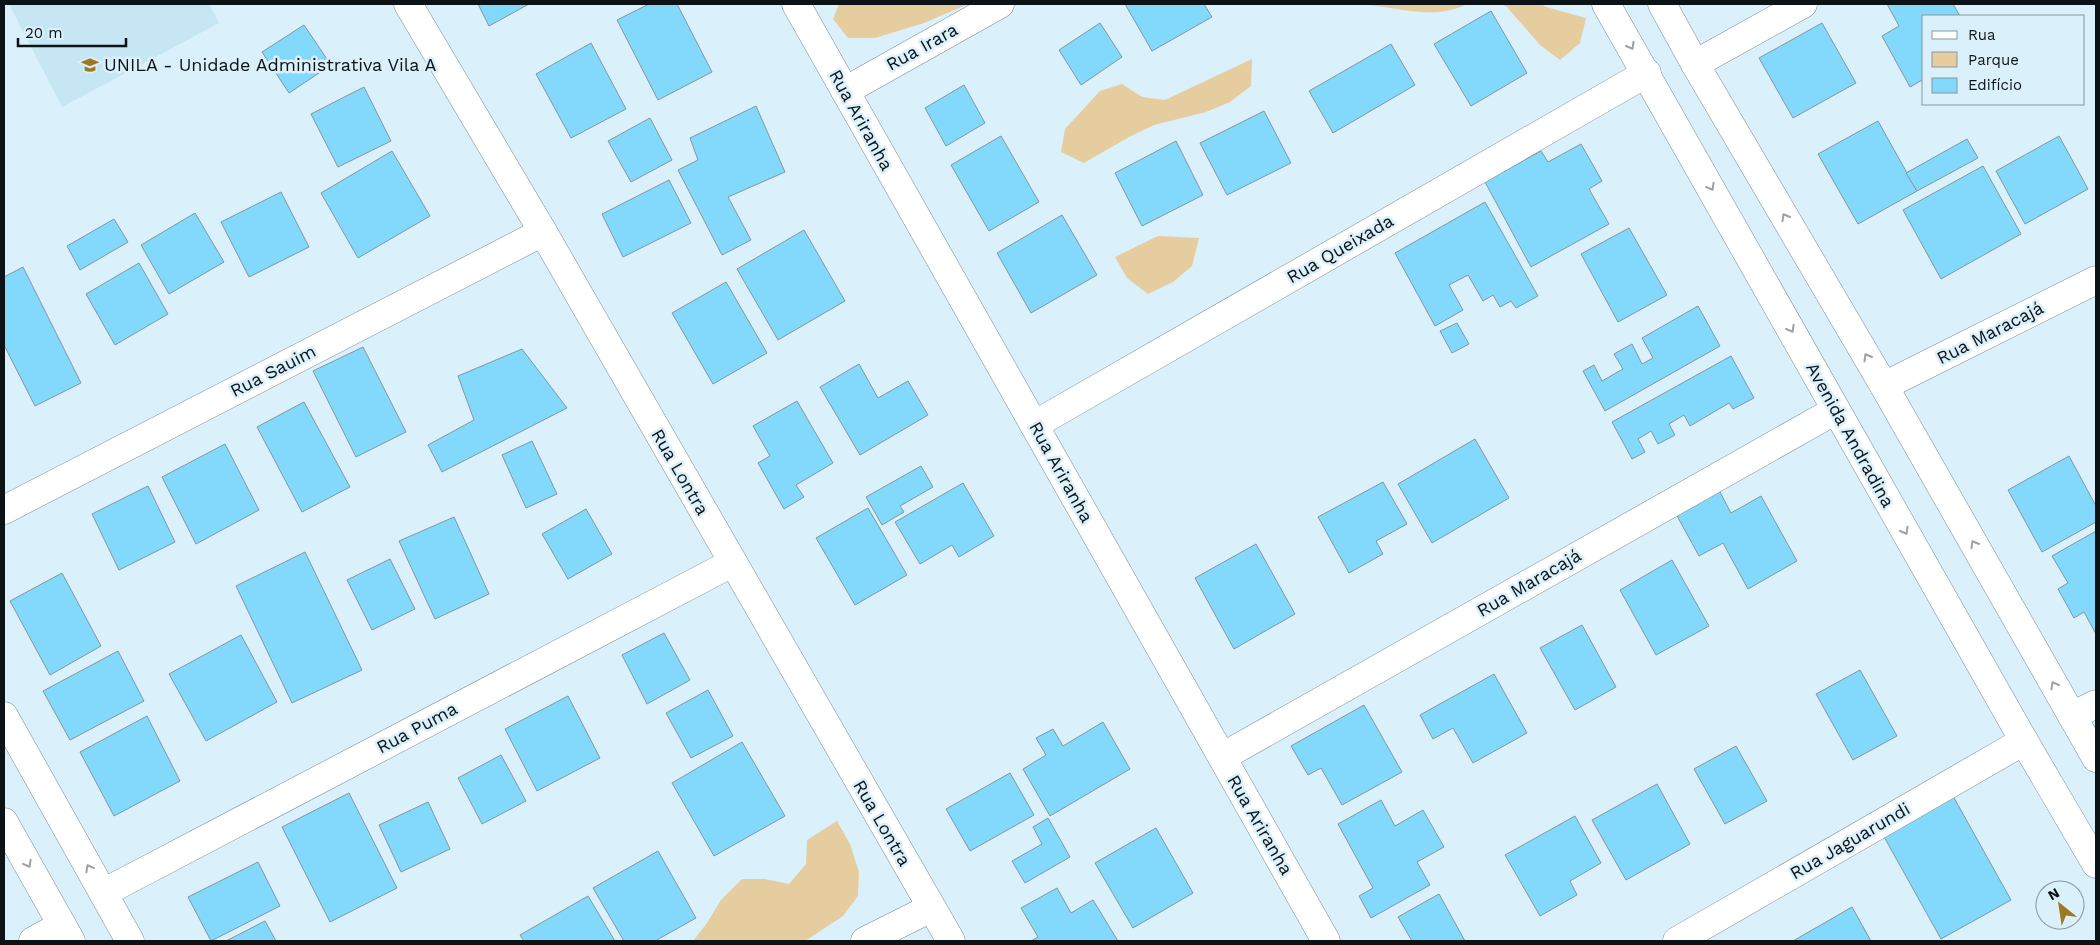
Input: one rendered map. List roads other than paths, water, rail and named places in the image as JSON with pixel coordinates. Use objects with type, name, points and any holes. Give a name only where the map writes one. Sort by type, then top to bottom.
[{"type":"street","name":"Rua Lontra","points":[[408,4],[543,232],[950,941]]},
{"type":"street","name":"Rua Ariranha","points":[[796,4],[1326,941]]},
{"type":"street","name":"Rua Irara","points":[[845,90],[1000,4]]},
{"type":"street","name":"Avenida Andradina","points":[[1606,4],[1647,73],[2024,741],[2096,864]]},
{"type":"street","points":[[1662,4],[1695,64],[1884,386],[2096,758]]},
{"type":"street","points":[[1695,64],[1803,4]]},
{"type":"street","name":"Rua Queixada","points":[[1034,425],[1647,73]]},
{"type":"street","name":"Rua Sauim","points":[[4,510],[543,232]]},
{"type":"street","name":"Rua Maracajá","points":[[1884,386],[2096,280]]},
{"type":"street","name":"Rua Maracajá","points":[[1222,757],[1836,410]]},
{"type":"street","name":"Rua Puma","points":[[103,893],[732,563]]},
{"type":"street","points":[[2072,716],[2096,704]]},
{"type":"street","points":[[4,716],[130,941]]},
{"type":"street","name":"Rua Jaguarundi","points":[[1677,941],[2024,741]]},
{"type":"street","points":[[4,822],[66,933],[34,941]]},
{"type":"street","points":[[865,941],[931,908]]},
{"type":"place","name":"UNILA - Unidade Administrativa Vila A","points":[[90,65]]}]
